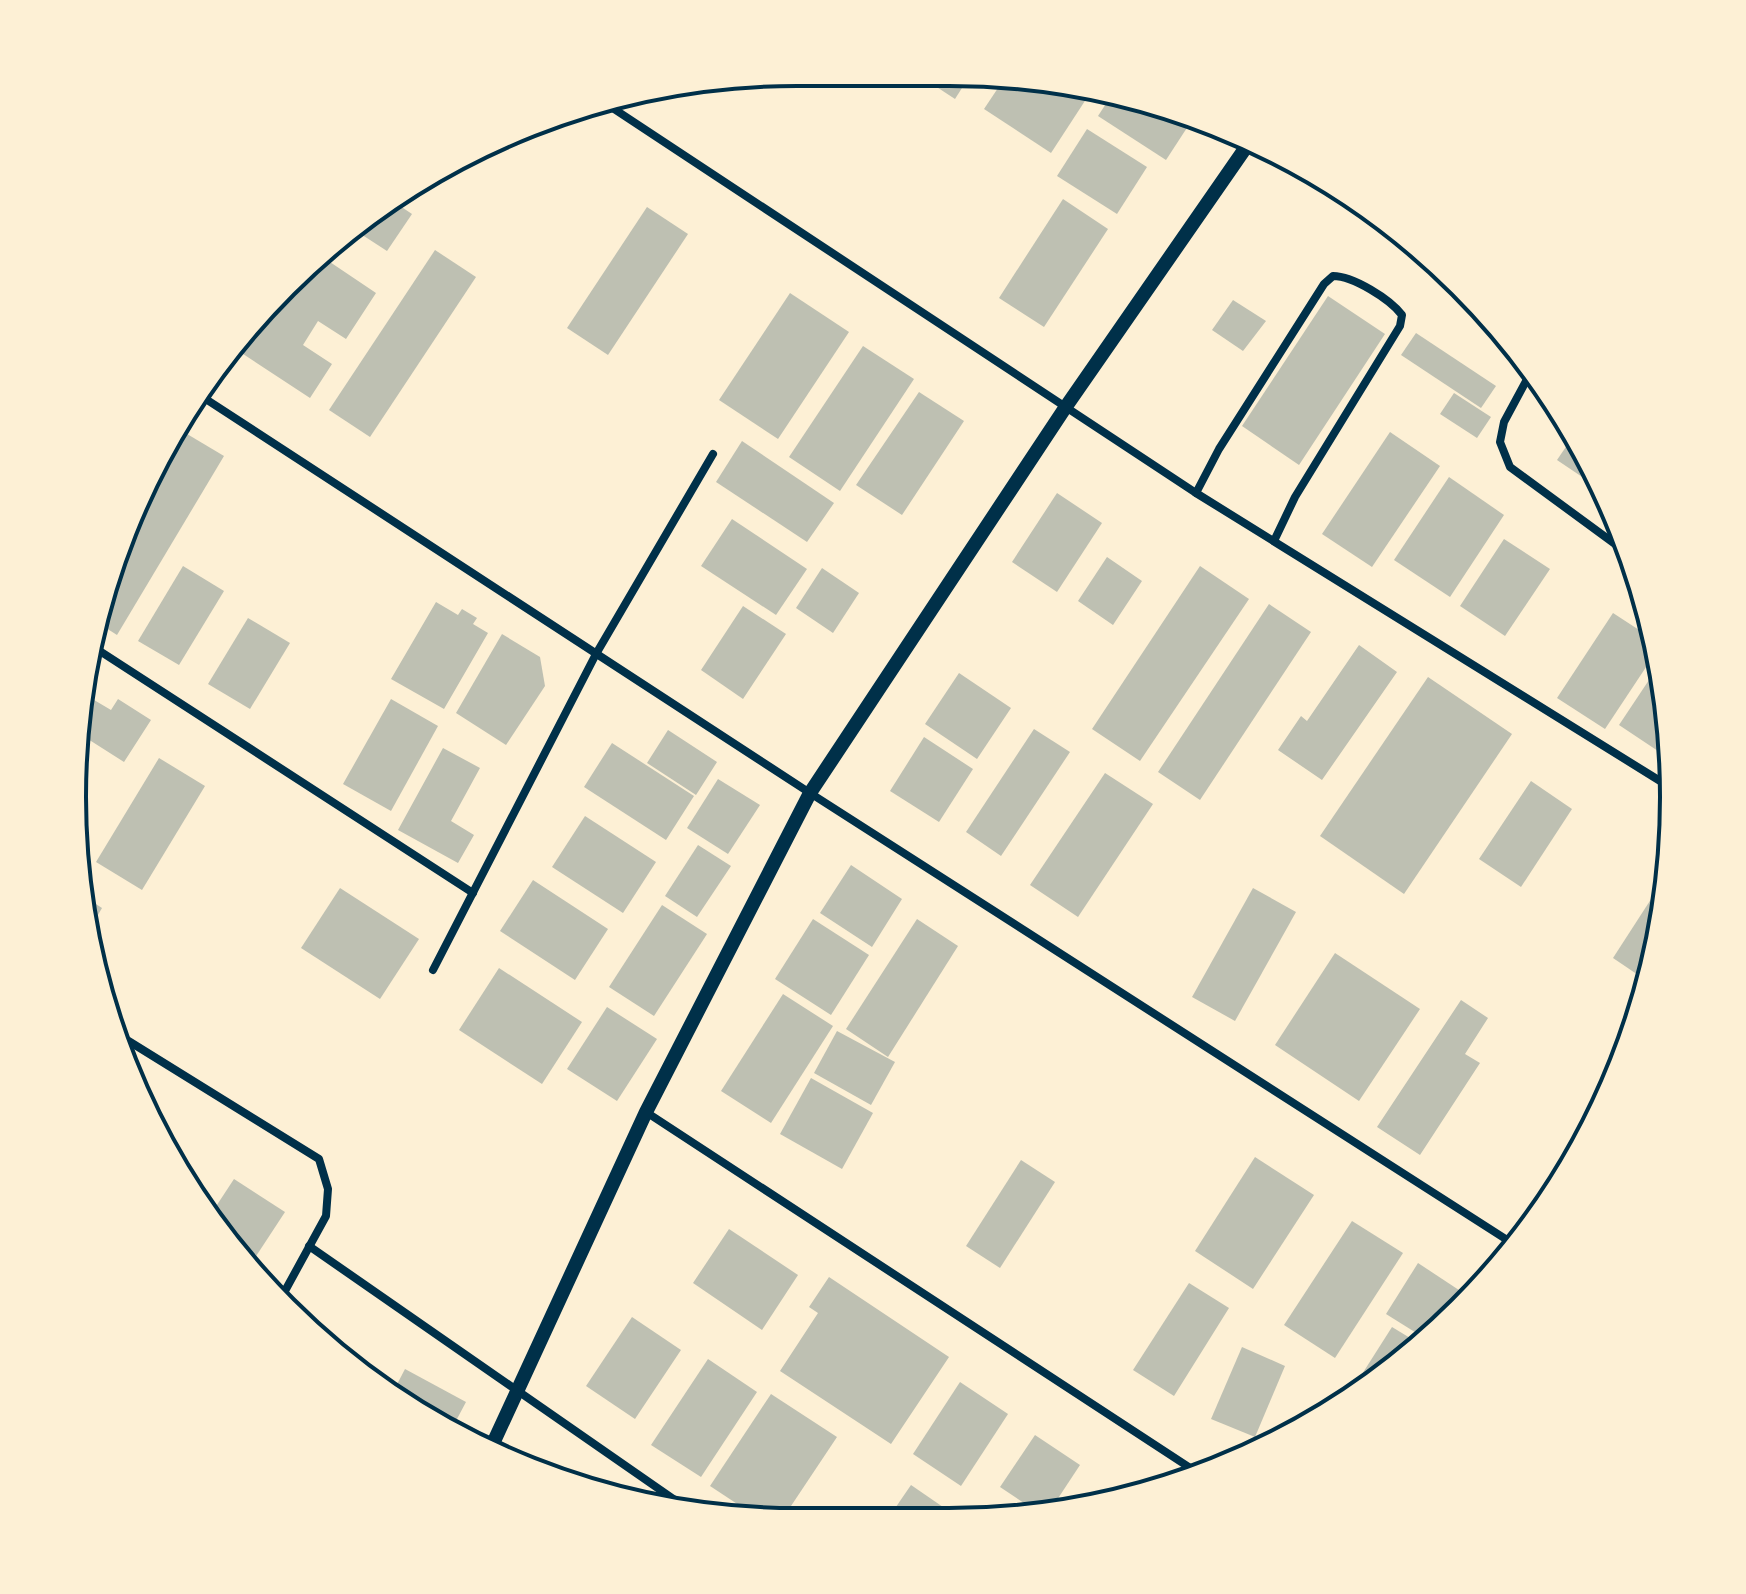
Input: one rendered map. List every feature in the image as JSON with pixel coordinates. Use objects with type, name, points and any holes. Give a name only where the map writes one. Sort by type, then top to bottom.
[{"type":"street","points":[[615,110],[1196,493],[1659,780]]},
{"type":"street","points":[[494,1440],[646,1112],[810,793],[1065,408],[1244,150]]},
{"type":"street","points":[[1196,493],[1219,449],[1324,284],[1333,276],[1346,276],[1396,306],[1402,315],[1400,326],[1295,497],[1274,541]]},
{"type":"street","points":[[1526,382],[1504,422],[1500,442],[1510,467],[1612,542]]},
{"type":"street","points":[[207,400],[810,793],[1506,1239]]},
{"type":"street","points":[[433,970],[596,654],[713,454]]},
{"type":"street","points":[[101,652],[473,893]]},
{"type":"street","points":[[130,1042],[319,1159],[328,1189],[326,1216],[285,1291]]},
{"type":"street","points":[[646,1112],[1188,1466]]},
{"type":"street","points":[[309,1246],[669,1496]]},
{"type":"building","points":[[935,86],[963,87],[955,99]]},
{"type":"building","points":[[998,88],[1086,100],[1051,153],[984,109]]},
{"type":"building","points":[[1106,104],[1187,127],[1166,160],[1098,116]]},
{"type":"building","points":[[1087,129],[1147,167],[1117,214],[1057,176]]},
{"type":"building","points":[[1063,199],[1108,229],[1044,327],[999,298]]},
{"type":"building","points":[[401,207],[412,214],[387,251],[362,235]]},
{"type":"building","points":[[647,207],[688,234],[608,355],[567,328]]},
{"type":"building","points":[[435,250],[476,277],[370,437],[329,410]]},
{"type":"building","points":[[329,261],[376,293],[346,339],[318,321],[303,345],[332,364],[310,398],[242,353],[294,294]]},
{"type":"building","points":[[790,293],[849,332],[778,439],[719,400]]},
{"type":"building","points":[[1328,296],[1385,334],[1299,465],[1242,426]]},
{"type":"building","points":[[1233,300],[1266,321],[1243,351],[1212,330]]},
{"type":"building","points":[[1416,333],[1496,386],[1481,408],[1401,355]]},
{"type":"building","points":[[863,346],[914,379],[840,491],[789,457]]},
{"type":"building","points":[[919,392],[964,421],[902,515],[856,485]]},
{"type":"building","points":[[1454,393],[1491,417],[1477,438],[1440,414]]},
{"type":"building","points":[[1390,432],[1440,466],[1372,567],[1322,534]]},
{"type":"building","points":[[186,433],[224,456],[117,635],[107,628],[124,568],[159,483]]},
{"type":"building","points":[[742,441],[834,503],[807,542],[716,482]]},
{"type":"building","points":[[1567,445],[1585,479],[1557,460]]},
{"type":"building","points":[[1449,477],[1504,515],[1450,597],[1394,560]]},
{"type":"building","points":[[1057,493],[1102,523],[1057,592],[1012,562]]},
{"type":"building","points":[[732,519],[807,569],[776,615],[701,566]]},
{"type":"building","points":[[1504,539],[1550,569],[1505,636],[1460,606]]},
{"type":"building","points":[[1107,557],[1142,581],[1113,625],[1078,601]]},
{"type":"building","points":[[183,566],[224,591],[179,665],[138,641]]},
{"type":"building","points":[[1200,566],[1249,599],[1140,761],[1092,729]]},
{"type":"building","points":[[822,568],[859,593],[833,633],[796,608]]},
{"type":"building","points":[[436,602],[458,615],[462,609],[477,618],[473,624],[488,633],[444,709],[391,679]]},
{"type":"building","points":[[1269,604],[1311,632],[1200,800],[1158,772]]},
{"type":"building","points":[[743,606],[786,634],[743,699],[701,670]]},
{"type":"building","points":[[1613,613],[1640,631],[1647,665],[1605,729],[1557,698]]},
{"type":"building","points":[[248,618],[290,643],[250,709],[208,684]]},
{"type":"building","points":[[502,634],[540,657],[545,686],[506,745],[456,713]]},
{"type":"building","points":[[1359,645],[1397,672],[1322,780],[1278,750],[1301,716],[1307,721]]},
{"type":"building","points":[[959,673],[1011,708],[977,759],[925,724]]},
{"type":"building","points":[[1428,677],[1512,734],[1404,894],[1320,836]]},
{"type":"building","points":[[1650,679],[1658,751],[1619,725]]},
{"type":"building","points":[[93,699],[111,710],[118,699],[151,720],[124,762],[89,740]]},
{"type":"building","points":[[391,699],[438,726],[391,811],[343,784]]},
{"type":"building","points":[[1034,729],[1070,752],[1001,856],[966,832]]},
{"type":"building","points":[[668,730],[717,762],[696,795],[647,763]]},
{"type":"building","points":[[924,737],[973,769],[939,822],[890,791]]},
{"type":"building","points":[[612,743],[694,796],[666,840],[584,787]]},
{"type":"building","points":[[443,748],[480,768],[451,821],[474,835],[458,863],[398,830]]},
{"type":"building","points":[[159,758],[205,786],[142,890],[96,862]]},
{"type":"building","points":[[1105,773],[1153,804],[1078,917],[1030,885]]},
{"type":"building","points":[[718,779],[760,805],[728,854],[687,828]]},
{"type":"building","points":[[1531,781],[1572,809],[1521,887],[1479,859]]},
{"type":"building","points":[[585,816],[656,862],[623,913],[552,867]]},
{"type":"building","points":[[698,845],[731,866],[697,917],[665,896]]},
{"type":"building","points":[[851,865],[902,899],[872,947],[820,913]]},
{"type":"building","points":[[533,880],[608,929],[575,980],[500,931]]},
{"type":"building","points":[[340,888],[419,939],[380,999],[301,948]]},
{"type":"building","points":[[1253,888],[1296,912],[1235,1021],[1192,997]]},
{"type":"building","points":[[1653,896],[1637,975],[1613,958]]},
{"type":"building","points":[[94,903],[102,908],[97,917]]},
{"type":"building","points":[[662,905],[707,934],[654,1016],[609,987]]},
{"type":"building","points":[[813,919],[869,955],[831,1015],[775,979]]},
{"type":"building","points":[[917,919],[958,946],[888,1057],[846,1029]]},
{"type":"building","points":[[1335,953],[1420,1009],[1359,1101],[1275,1045]]},
{"type":"building","points":[[499,968],[582,1022],[542,1084],[459,1030]]},
{"type":"building","points":[[783,994],[833,1026],[771,1123],[721,1091]]},
{"type":"building","points":[[1461,1000],[1488,1018],[1465,1054],[1480,1063],[1420,1155],[1377,1127]]},
{"type":"building","points":[[607,1007],[657,1039],[617,1101],[567,1069]]},
{"type":"building","points":[[837,1031],[895,1062],[871,1105],[814,1073]]},
{"type":"building","points":[[811,1078],[873,1113],[842,1169],[780,1134]]},
{"type":"building","points":[[1255,1157],[1314,1195],[1253,1289],[1195,1251]]},
{"type":"building","points":[[1021,1160],[1055,1182],[1000,1268],[966,1246]]},
{"type":"building","points":[[234,1179],[285,1212],[255,1258],[216,1206]]},
{"type":"building","points":[[1352,1221],[1403,1253],[1335,1358],[1284,1325]]},
{"type":"building","points":[[729,1229],[798,1275],[762,1330],[693,1283]]},
{"type":"building","points":[[1418,1263],[1460,1291],[1417,1333],[1386,1314]]},
{"type":"building","points":[[829,1277],[949,1357],[891,1444],[780,1371],[818,1313],[809,1307]]},
{"type":"building","points":[[1189,1283],[1229,1308],[1174,1396],[1133,1370]]},
{"type":"building","points":[[632,1317],[681,1350],[635,1419],[586,1386]]},
{"type":"building","points":[[1392,1327],[1410,1338],[1382,1361],[1361,1376]]},
{"type":"building","points":[[1242,1347],[1285,1366],[1255,1437],[1211,1419]]},
{"type":"building","points":[[708,1359],[757,1392],[701,1477],[651,1445]]},
{"type":"building","points":[[405,1369],[466,1402],[456,1421],[397,1384]]},
{"type":"building","points":[[960,1382],[1008,1414],[961,1486],[913,1454]]},
{"type":"building","points":[[771,1394],[837,1437],[790,1508],[739,1505],[710,1486]]},
{"type":"building","points":[[1035,1435],[1080,1465],[1057,1499],[1025,1504],[1000,1487]]},
{"type":"building","points":[[911,1485],[944,1508],[895,1508]]}]
